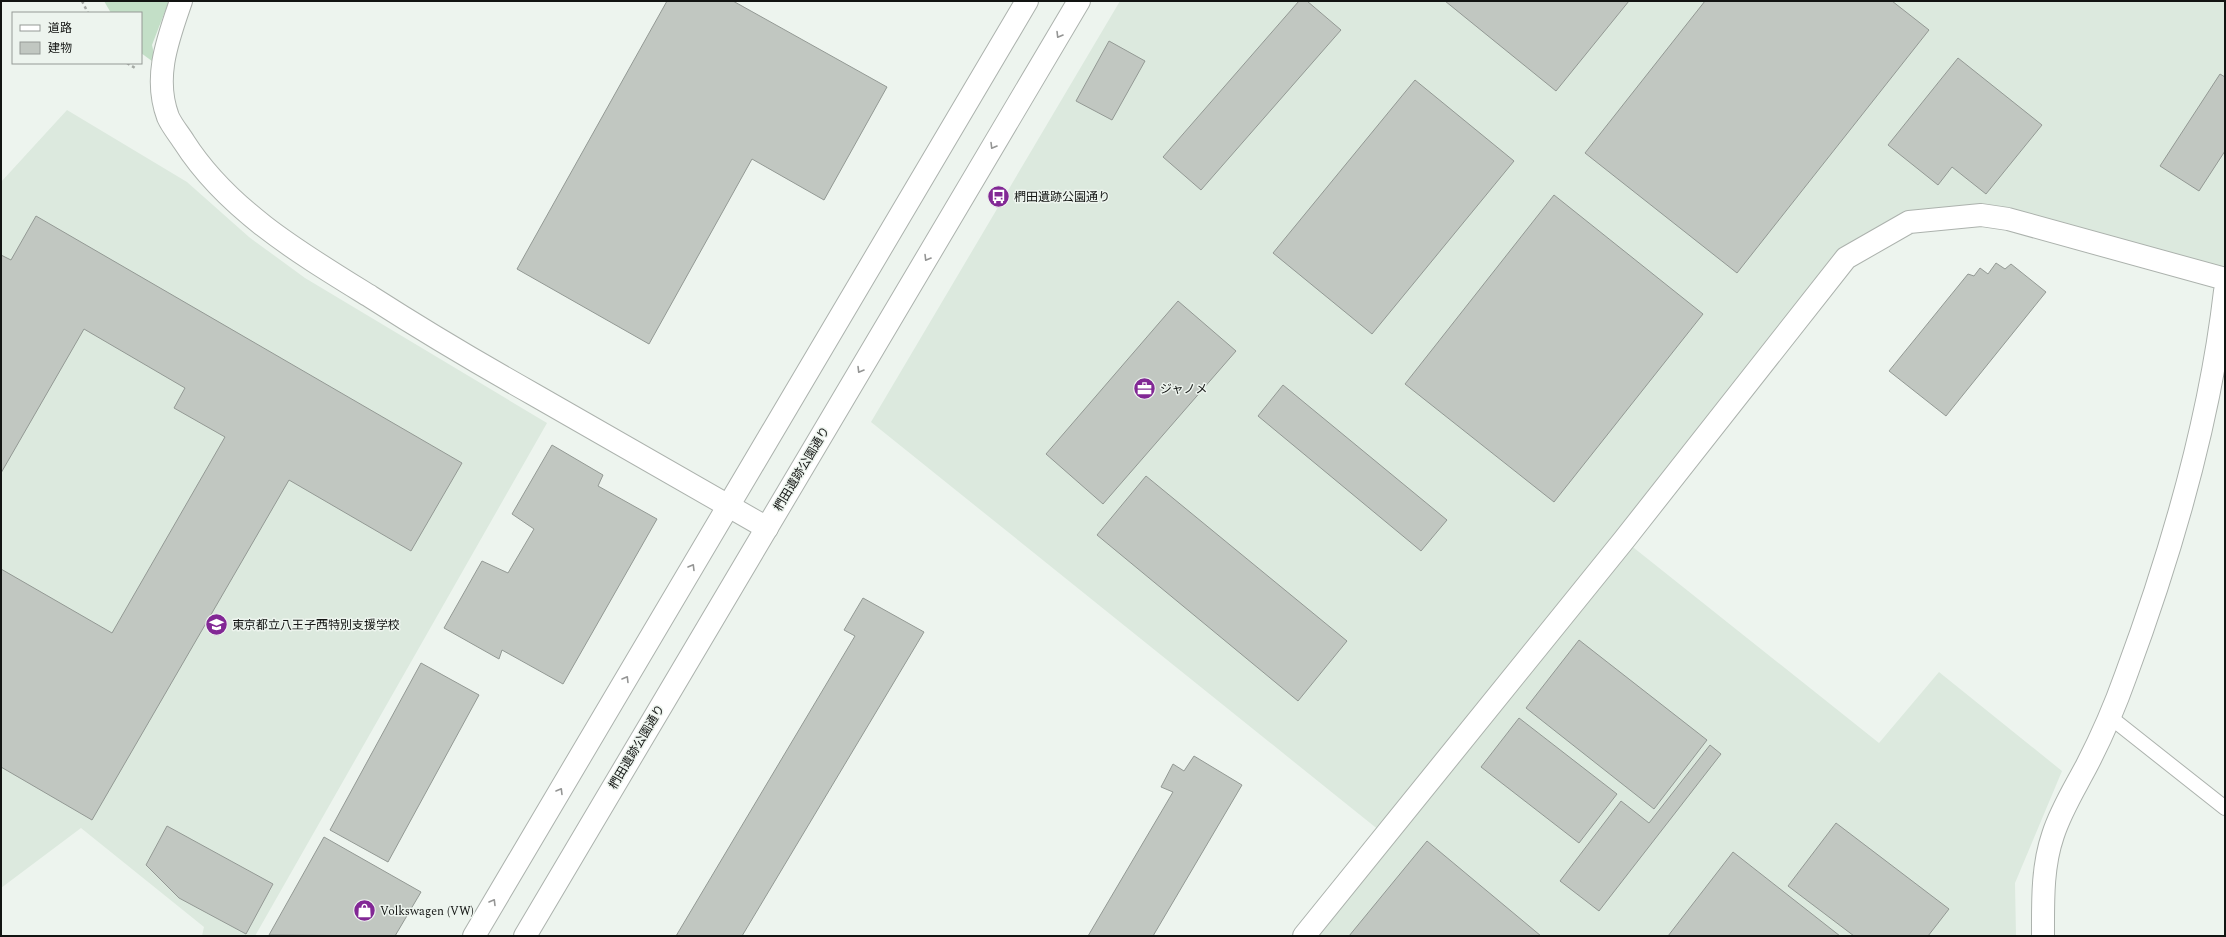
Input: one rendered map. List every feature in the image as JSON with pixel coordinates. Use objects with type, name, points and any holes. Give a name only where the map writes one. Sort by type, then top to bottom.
[{"type":"street","points":[[181,1],[164,49],[161,82],[163,100],[169,120],[192,154],[211,178],[257,220],[308,258],[456,350],[767,528]]},
{"type":"street","points":[[474,936],[1027,1]]},
{"type":"street","name":"椚田遺跡公園通り","points":[[525,936],[1079,1]]},
{"type":"street","points":[[1304,936],[1619,546],[1846,258],[1909,222],[1981,215],[2008,219],[2225,279]]},
{"type":"street","points":[[2043,936],[2044,882],[2052,835],[2110,717],[2142,631],[2174,531],[2209,394],[2218,350],[2225,291]]},
{"type":"lane","points":[[2110,717],[2225,808]]},
{"type":"path","points":[[82,1],[88,12]]},
{"type":"shaded area","points":[[1120,1],[2225,1],[2225,277],[1989,214],[1905,224],[1846,258],[1624,540],[1879,743],[1939,672],[2062,771],[2015,883],[2016,936],[1304,936],[1385,835],[871,422]]},
{"type":"shaded area","name":"東京都立八王子西特別支援学校","points":[[67,110],[187,182],[249,237],[305,278],[547,423],[255,936],[202,936],[204,927],[81,828],[1,888],[1,182]]},
{"type":"green space","points":[[104,1],[169,1],[152,45],[156,64],[142,54],[142,12],[110,12]]},
{"type":"building","points":[[667,1],[733,1],[887,87],[824,200],[752,159],[649,344],[517,269]]},
{"type":"building","points":[[1299,1],[1307,1],[1341,30],[1201,190],[1163,157]]},
{"type":"building","points":[[1445,1],[1629,1],[1556,91]]},
{"type":"building","points":[[1705,1],[1892,1],[1929,30],[1737,273],[1585,153]]},
{"type":"building","points":[[1109,41],[1145,61],[1112,120],[1076,101]]},
{"type":"building","points":[[1958,58],[2042,125],[1986,194],[1952,167],[1938,185],[1888,145]]},
{"type":"building","points":[[2220,74],[2225,77],[2225,151],[2199,191],[2160,166]]},
{"type":"building","points":[[1415,80],[1514,161],[1372,334],[1273,253]]},
{"type":"building","points":[[1554,195],[1703,314],[1554,502],[1405,384]]},
{"type":"building","points":[[36,216],[462,463],[411,551],[289,480],[92,820],[1,767],[1,569],[112,633],[225,437],[174,408],[185,388],[84,329],[1,473],[1,255],[11,260]]},
{"type":"building","points":[[1996,263],[2005,269],[2011,264],[2046,292],[1946,416],[1889,371],[1968,274],[1974,276],[1980,268],[1988,274]]},
{"type":"building","points":[[1178,301],[1236,351],[1103,504],[1046,454]]},
{"type":"building","points":[[1283,385],[1447,520],[1421,551],[1258,416]]},
{"type":"building","points":[[552,445],[603,475],[598,486],[657,519],[563,684],[502,650],[499,659],[444,628],[482,561],[508,573],[534,529],[512,514]]},
{"type":"building","points":[[1146,476],[1347,641],[1298,701],[1097,535]]},
{"type":"building","points":[[863,598],[924,632],[742,936],[676,936],[855,636],[844,630]]},
{"type":"building","points":[[1579,640],[1707,740],[1654,809],[1526,708]]},
{"type":"building","points":[[421,663],[479,695],[388,862],[330,830]]},
{"type":"building","points":[[1519,718],[1617,794],[1579,843],[1481,767]]},
{"type":"building","points":[[1710,745],[1721,754],[1599,911],[1560,881],[1621,801],[1649,823]]},
{"type":"building","points":[[1194,756],[1242,785],[1153,936],[1088,936],[1173,792],[1161,787],[1173,764],[1184,771]]},
{"type":"building","points":[[1836,823],[1949,909],[1928,936],[1854,936],[1788,886]]},
{"type":"building","points":[[167,826],[273,884],[246,934],[179,898],[146,865]]},
{"type":"building","points":[[324,837],[421,892],[395,936],[269,935]]},
{"type":"building","points":[[1427,841],[1541,936],[1349,936]]},
{"type":"building","points":[[1733,852],[1840,936],[1668,936]]},
{"type":"place","name":"椚田遺跡公園通り","points":[[999,197]]},
{"type":"place","name":"ジャノメ","points":[[1145,389]]},
{"type":"place","name":"東京都立八王子西特別支援学校","points":[[216,625]]},
{"type":"place","name":"Volkswagen (VW)","points":[[365,911]]}]
